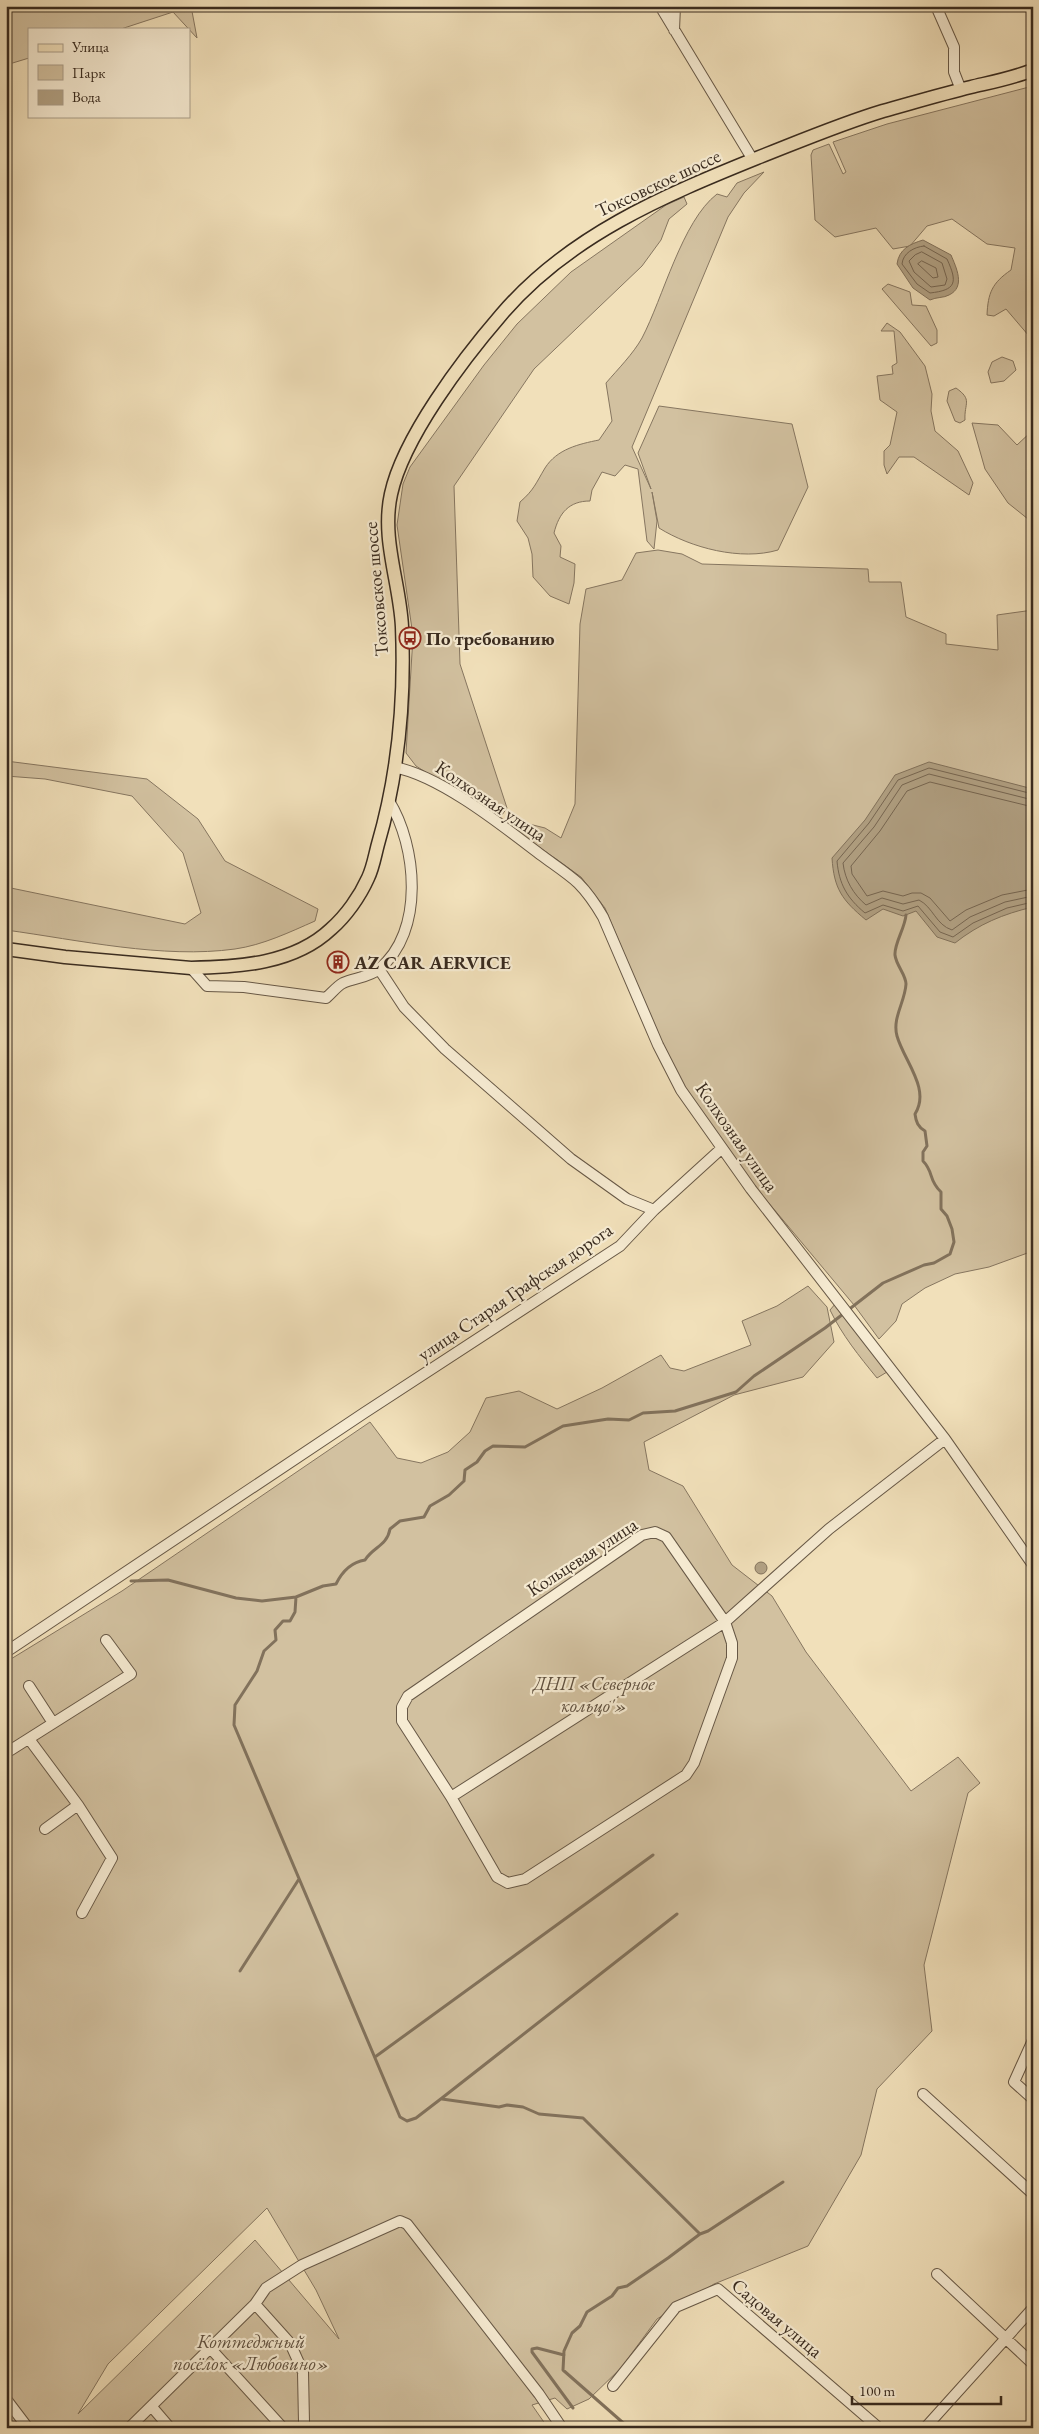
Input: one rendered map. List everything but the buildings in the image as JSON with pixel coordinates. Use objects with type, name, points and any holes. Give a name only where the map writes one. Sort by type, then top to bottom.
[{"type":"main road","name":"Токсовское шоссе","points":[[6,949],[191,968],[250,965],[279,958],[303,948],[330,931],[351,907],[369,877],[389,801],[394,767],[401,698],[402,625],[388,522],[390,497],[397,473],[416,435],[456,371],[483,336],[504,311],[562,257],[600,230],[627,214],[753,160],[876,113],[1033,70]]},
{"type":"street","points":[[660,6],[753,160]]},
{"type":"street","points":[[674,30],[675,6]]},
{"type":"street","points":[[936,6],[954,47],[954,72],[961,90]]},
{"type":"street","name":"Колхозная улица","points":[[394,767],[412,771],[433,781],[507,829],[577,882],[604,917],[658,1045],[681,1090],[721,1149],[945,1439],[1033,1565]]},
{"type":"street","points":[[191,968],[208,986],[244,987],[326,998],[341,984],[379,969],[399,945],[410,916],[411,889],[404,831],[389,801]]},
{"type":"street","points":[[379,969],[404,1008],[445,1049],[571,1158],[627,1199],[654,1210]]},
{"type":"street","name":"улица Старая Графская дорога","points":[[6,1652],[620,1246],[654,1210],[721,1149]]},
{"type":"street","points":[[451,1796],[724,1622],[829,1529],[945,1439]]},
{"type":"street","name":"Кольцевая улица","points":[[656,1532],[666,1537],[724,1622],[732,1643],[732,1658],[694,1763],[686,1775],[525,1878],[508,1883],[497,1878],[451,1796],[402,1720],[402,1707],[408,1696],[642,1534],[656,1532]]},
{"type":"street","points":[[6,1753],[131,1674],[106,1640]]},
{"type":"street","points":[[30,1686],[53,1723]]},
{"type":"street","points":[[29,1739],[78,1805],[112,1858],[82,1913]]},
{"type":"street","points":[[45,1829],[78,1805]]},
{"type":"street","points":[[1033,2040],[1014,2082],[1033,2099]]},
{"type":"street","points":[[922,2094],[1033,2194]]},
{"type":"street","points":[[129,2428],[256,2304],[266,2288],[302,2265],[400,2221],[407,2224],[539,2394],[562,2428]]},
{"type":"street","points":[[937,2274],[1033,2364]]},
{"type":"street","name":"Садовая улица","points":[[614,2386],[676,2307],[718,2288],[878,2428]]},
{"type":"street","points":[[256,2304],[290,2343],[303,2372],[304,2423],[302,2428]]},
{"type":"street","points":[[925,2428],[1033,2308]]},
{"type":"street","points":[[211,2349],[283,2428]]},
{"type":"street","points":[[6,2399],[28,2428]]},
{"type":"street","points":[[152,2407],[170,2428]]},
{"type":"green space","points":[[6,6],[191,6],[197,38],[190,28],[188,28],[173,12],[124,28],[28,28],[28,58],[6,65]]},
{"type":"green space","points":[[1033,86],[1033,397],[1029,336],[1006,309],[994,316],[987,315],[992,289],[999,279],[1011,270],[1015,248],[987,244],[952,219],[927,226],[910,246],[893,249],[876,228],[835,237],[815,220],[811,155],[813,150],[829,144],[843,174],[846,172],[833,142],[887,124]]},
{"type":"green space","points":[[764,172],[744,193],[728,217],[632,447],[651,489],[638,453],[659,406],[792,424],[808,487],[778,550],[748,554],[717,551],[701,547],[672,535],[659,528],[652,492],[657,521],[654,549],[647,541],[638,469],[625,465],[615,476],[602,472],[592,490],[590,501],[576,503],[562,514],[554,533],[561,546],[560,557],[575,564],[574,583],[569,604],[550,596],[533,577],[532,554],[528,538],[517,521],[520,502],[532,490],[545,468],[556,456],[569,448],[599,440],[612,421],[606,383],[630,356],[642,338],[674,261],[693,222],[717,194],[727,197],[737,183]]},
{"type":"green space","points":[[684,197],[687,204],[669,219],[661,240],[642,266],[534,369],[454,486],[460,664],[507,808],[499,819],[416,766],[406,753],[413,636],[397,525],[403,484],[410,467],[484,365],[517,324],[571,272],[666,205]]},
{"type":"green space","points":[[888,284],[910,292],[912,305],[926,306],[937,330],[937,343],[931,346],[882,289]]},
{"type":"green space","points":[[887,323],[900,332],[925,366],[932,394],[931,411],[935,431],[958,451],[973,483],[969,495],[914,457],[899,457],[887,474],[884,465],[884,451],[890,445],[897,412],[880,400],[877,376],[893,374],[892,366],[897,363],[894,331],[881,331]]},
{"type":"green space","points":[[1002,357],[1013,361],[1016,370],[1004,381],[991,383],[988,372],[992,362]]},
{"type":"green space","points":[[956,388],[966,399],[965,420],[960,423],[955,421],[947,401],[949,391]]},
{"type":"green space","points":[[972,423],[998,425],[1017,445],[1033,430],[1033,523],[1008,503],[985,469]]},
{"type":"green space","points":[[658,550],[682,554],[702,564],[868,569],[869,582],[901,582],[906,617],[946,634],[946,644],[998,650],[997,615],[1033,610],[1033,789],[1031,789],[1033,1251],[989,1267],[955,1274],[925,1288],[902,1304],[896,1321],[879,1339],[854,1305],[747,1177],[686,1090],[660,1040],[605,908],[581,877],[510,826],[513,820],[545,828],[561,838],[575,804],[580,624],[586,589],[622,580],[636,553]]},
{"type":"green space","points":[[6,761],[147,779],[198,819],[225,861],[318,909],[315,921],[276,938],[235,949],[179,952],[121,947],[6,930],[6,887],[185,924],[201,913],[183,853],[132,796],[45,779],[6,776]]},
{"type":"green space","points":[[808,1286],[827,1307],[834,1342],[803,1377],[734,1395],[644,1442],[649,1470],[683,1486],[732,1565],[772,1596],[806,1652],[911,1791],[958,1757],[980,1783],[968,1793],[924,1965],[932,2031],[877,2089],[861,2155],[808,2246],[714,2284],[657,2319],[621,2368],[589,2399],[567,2409],[555,2398],[532,2405],[548,2428],[6,2428],[6,1662],[122,1591],[370,1422],[397,1458],[421,1463],[448,1452],[470,1432],[486,1398],[519,1391],[557,1409],[602,1388],[661,1355],[670,1368],[684,1371],[751,1345],[742,1321],[777,1306]],"holes":[[[267,2208],[316,2290],[339,2339],[255,2240],[78,2414],[108,2364]]]},
{"type":"green space","points":[[836,1303],[887,1372],[877,1378],[851,1345],[830,1310]]},
{"type":"water","points":[[923,240],[951,255],[957,271],[958,282],[954,291],[947,296],[930,300],[913,288],[897,264],[900,254],[906,248]]},
{"type":"water","points":[[929,762],[1033,789],[1033,907],[992,921],[973,930],[955,943],[937,937],[916,911],[903,916],[883,909],[866,920],[845,900],[837,886],[833,869],[832,858],[865,820],[895,775]]},
{"type":"water","points":[[759,1562],[763,1562],[767,1568],[763,1574],[759,1574],[755,1570],[755,1566]]},
{"type":"waterway","points":[[677,1914],[416,2118],[407,2121],[400,2117],[234,1725],[235,1705],[257,1671],[264,1651],[276,1640],[275,1630],[283,1621],[290,1621],[295,1612],[296,1597],[323,1586],[336,1584],[348,1568],[365,1560],[383,1543],[390,1529],[400,1521],[424,1517],[430,1506],[449,1495],[464,1481],[465,1470],[477,1462],[485,1451],[493,1446],[525,1447],[563,1426],[608,1419],[629,1420],[643,1413],[675,1411],[736,1392],[754,1376],[825,1328],[883,1283],[924,1265],[934,1263],[950,1254],[954,1242],[952,1229],[947,1216],[941,1209],[941,1192],[934,1184],[929,1169],[923,1161],[923,1152],[927,1146],[925,1131],[918,1124],[915,1114],[920,1095],[918,1085],[900,1046],[896,1029],[897,1016],[906,984],[896,959],[895,951],[906,915]]},
{"type":"waterway","points":[[131,1581],[168,1580],[236,1598],[262,1601],[296,1597]]},
{"type":"waterway","points":[[375,2057],[653,1855]]},
{"type":"waterway","points":[[240,1971],[299,1879]]},
{"type":"waterway","points":[[442,2099],[499,2107],[507,2105],[523,2107],[539,2114],[583,2118],[700,2234],[708,2231],[783,2182]]},
{"type":"waterway","points":[[629,2428],[563,2370],[564,2351],[572,2333],[580,2326],[587,2312],[612,2296],[618,2288],[627,2286],[700,2234]]},
{"type":"waterway","points":[[564,2355],[537,2348],[532,2349],[532,2352],[573,2408]]},
{"type":"place","name":"По требованию","points":[[410,638]]},
{"type":"place","name":"AZ CAR AERVICE","points":[[338,962]]},
{"type":"park label","name":"ДНП «Северное кольцо'»","points":[[594,1694]]},
{"type":"park label","name":"Коттеджный посёлок «Любовино»","points":[[251,2352]]}]
